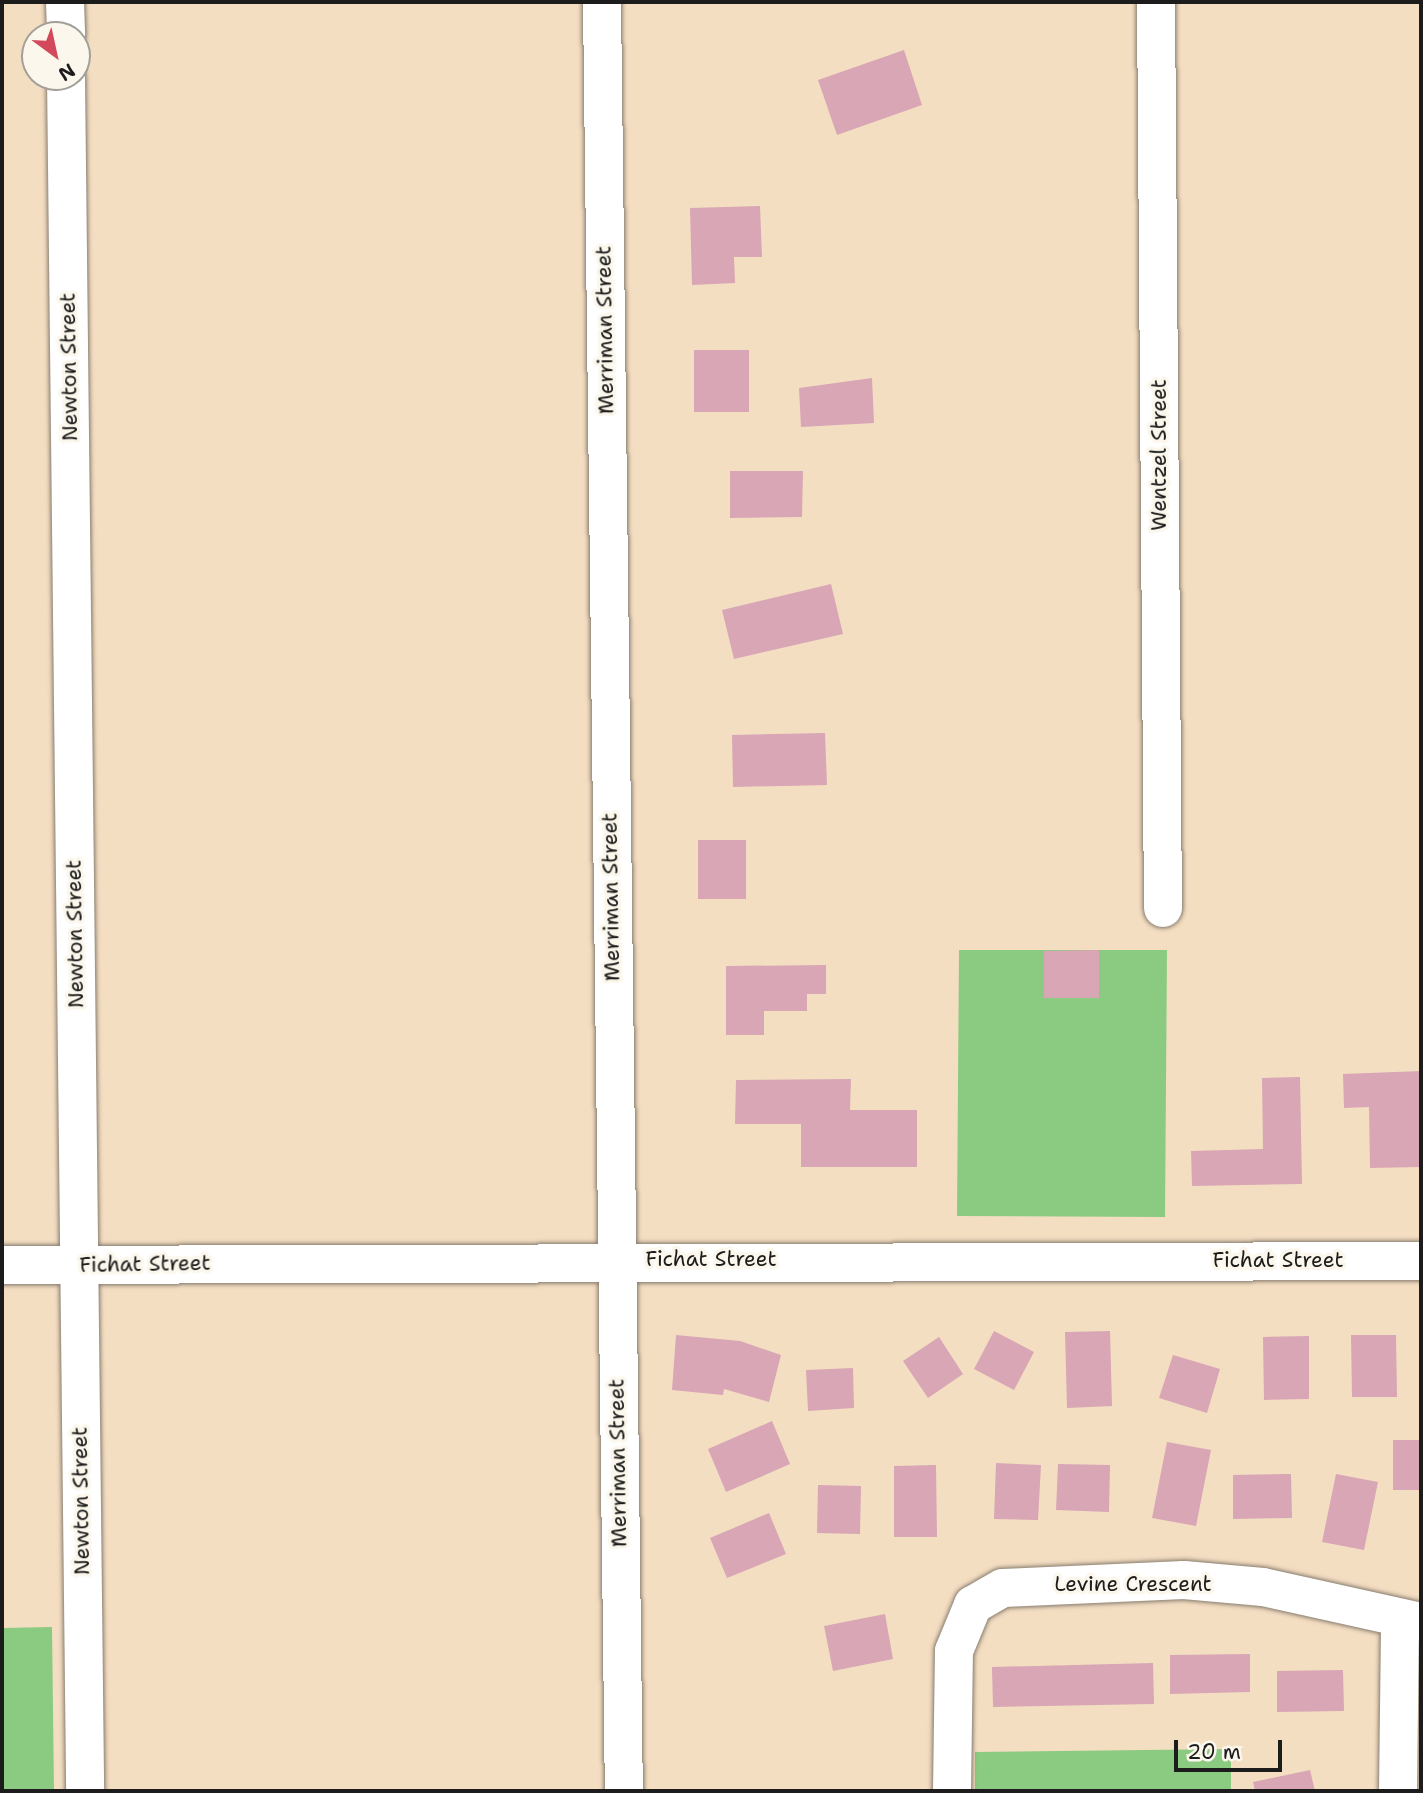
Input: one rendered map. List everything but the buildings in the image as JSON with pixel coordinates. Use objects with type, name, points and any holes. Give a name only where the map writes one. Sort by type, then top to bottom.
[{"type":"street","points":[[65,2],[66,21]]},
{"type":"street","name":"Merriman Street","points":[[602,2],[615,1259],[624,1791]]},
{"type":"street","name":"Wentzel Street","points":[[1156,2],[1163,908]]},
{"type":"street","name":"Newton Street","points":[[66,91],[85,1791]]},
{"type":"street","name":"Fichat Street","points":[[2,1265],[615,1259],[1421,1261]]},
{"type":"street","name":"Levine Crescent","points":[[952,1791],[954,1651],[973,1605],[1003,1588],[1184,1580],[1263,1587],[1411,1620],[1398,1791]]},
{"type":"green space","points":[[959,950],[1167,950],[1165,1217],[957,1216]]},
{"type":"green space","points":[[52,1627],[54,1791],[2,1791],[2,1628]]},
{"type":"green space","points":[[1231,1749],[1231,1791],[975,1791],[975,1752]]}]
